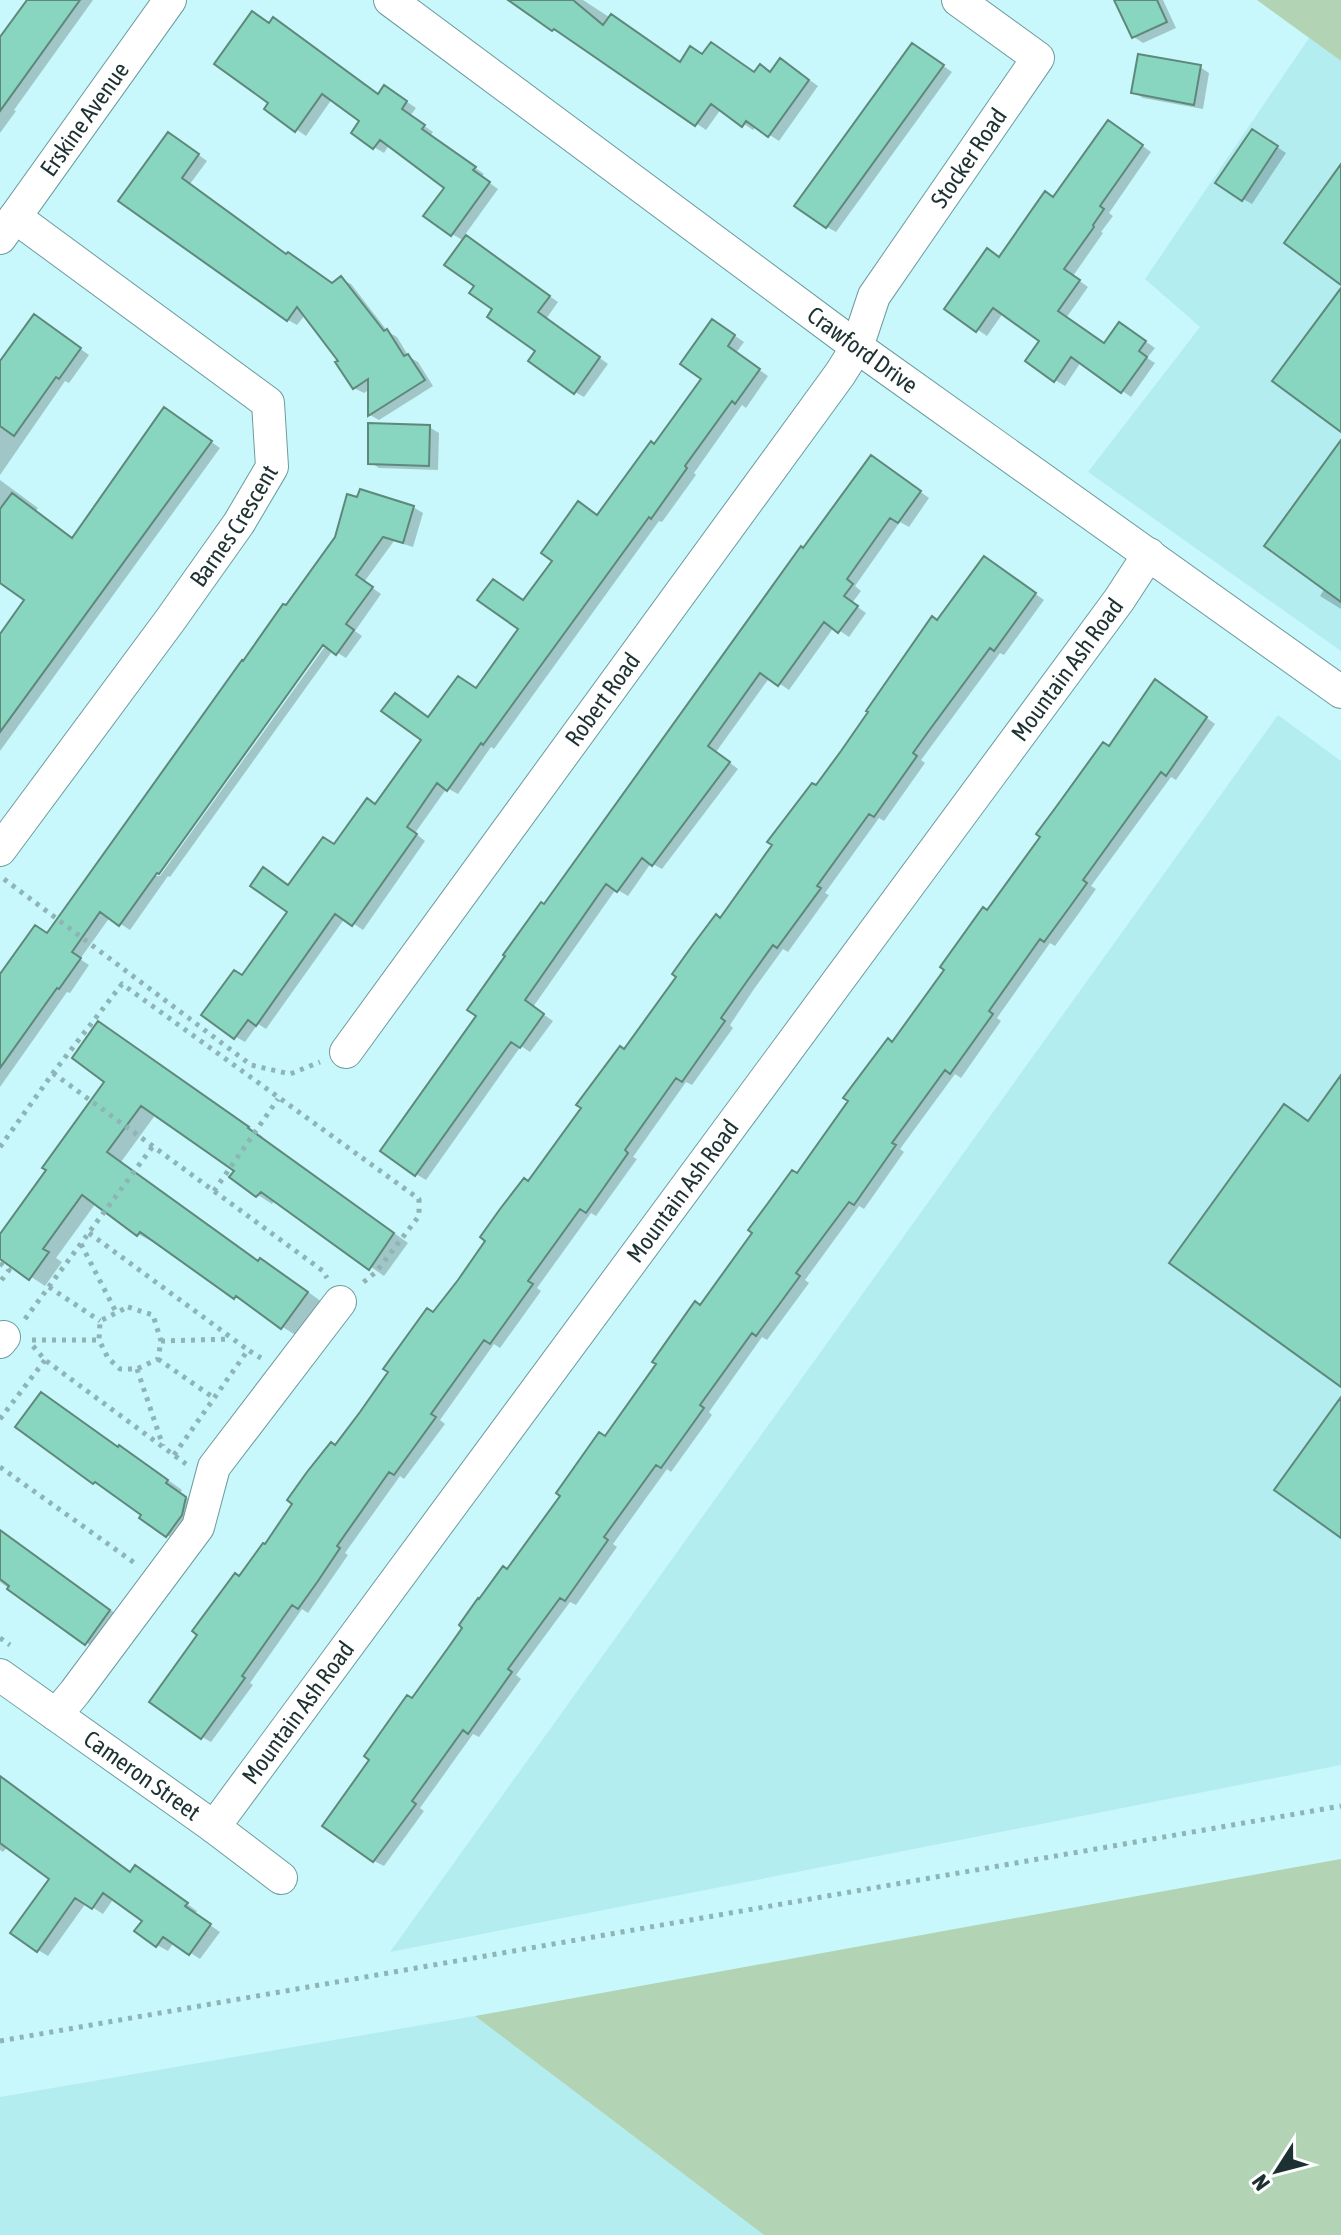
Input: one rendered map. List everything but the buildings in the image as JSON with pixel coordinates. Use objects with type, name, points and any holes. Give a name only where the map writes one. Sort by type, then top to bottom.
[{"type":"street","name":"Erskine Avenue","points":[[8,227],[170,0]]},
{"type":"street","name":"Crawford Drive","points":[[390,0],[857,347],[1341,692]]},
{"type":"street","name":"Stocker Road","points":[[857,347],[874,296],[1038,58],[958,0]]},
{"type":"street","name":"Barnes Crescent","points":[[0,850],[180,607],[239,523],[272,467],[268,403],[8,227]]},
{"type":"street","name":"Robert Road","points":[[346,1052],[857,347]]},
{"type":"street","name":"Mountain Ash Road","points":[[214,1827],[1082,652],[1149,554]]},
{"type":"street","points":[[56,1715],[198,1527],[214,1467],[340,1302]]},
{"type":"street","name":"Cameron Street","points":[[0,1675],[281,1878]]},
{"type":"path","points":[[0,876],[251,1065],[290,1074],[346,1052]]},
{"type":"path","points":[[0,1147],[122,984],[124,969]]},
{"type":"path","points":[[53,1073],[323,1271],[340,1302],[376,1272],[394,1249],[419,1216],[419,1199],[122,984]]},
{"type":"path","points":[[214,1191],[278,1099]]},
{"type":"path","points":[[13,1337],[153,1146]]},
{"type":"path","points":[[89,1233],[248,1350]]},
{"type":"path","points":[[81,1244],[116,1312]]},
{"type":"path","points":[[0,1263],[9,1270],[0,1282]]},
{"type":"path","points":[[49,1287],[100,1321]]},
{"type":"path","points":[[100,1321],[128,1307],[153,1315],[161,1341],[158,1359]]},
{"type":"path","points":[[100,1321],[99,1340],[108,1358],[120,1369],[137,1369],[158,1359]]},
{"type":"path","points":[[13,1337],[99,1340]]},
{"type":"path","points":[[13,1337],[186,1464]]},
{"type":"path","points":[[161,1341],[232,1339]]},
{"type":"path","points":[[158,1359],[214,1398]]},
{"type":"path","points":[[0,1419],[45,1360]]},
{"type":"path","points":[[137,1369],[164,1447]]},
{"type":"path","points":[[0,1467],[146,1572]]},
{"type":"path","points":[[0,2041],[1341,1806]]},
{"type":"shaded area","points":[[1309,38],[1341,61],[1341,651],[1088,472],[1200,327],[1145,279]]},
{"type":"shaded area","points":[[1278,715],[1341,761],[1341,1765],[390,1952]]},
{"type":"shaded area","points":[[475,2016],[764,2235],[0,2235],[0,2097]]},
{"type":"green space","points":[[1257,0],[1341,0],[1341,61]]},
{"type":"green space","points":[[1341,1859],[1341,2235],[764,2235],[475,2016]]}]
